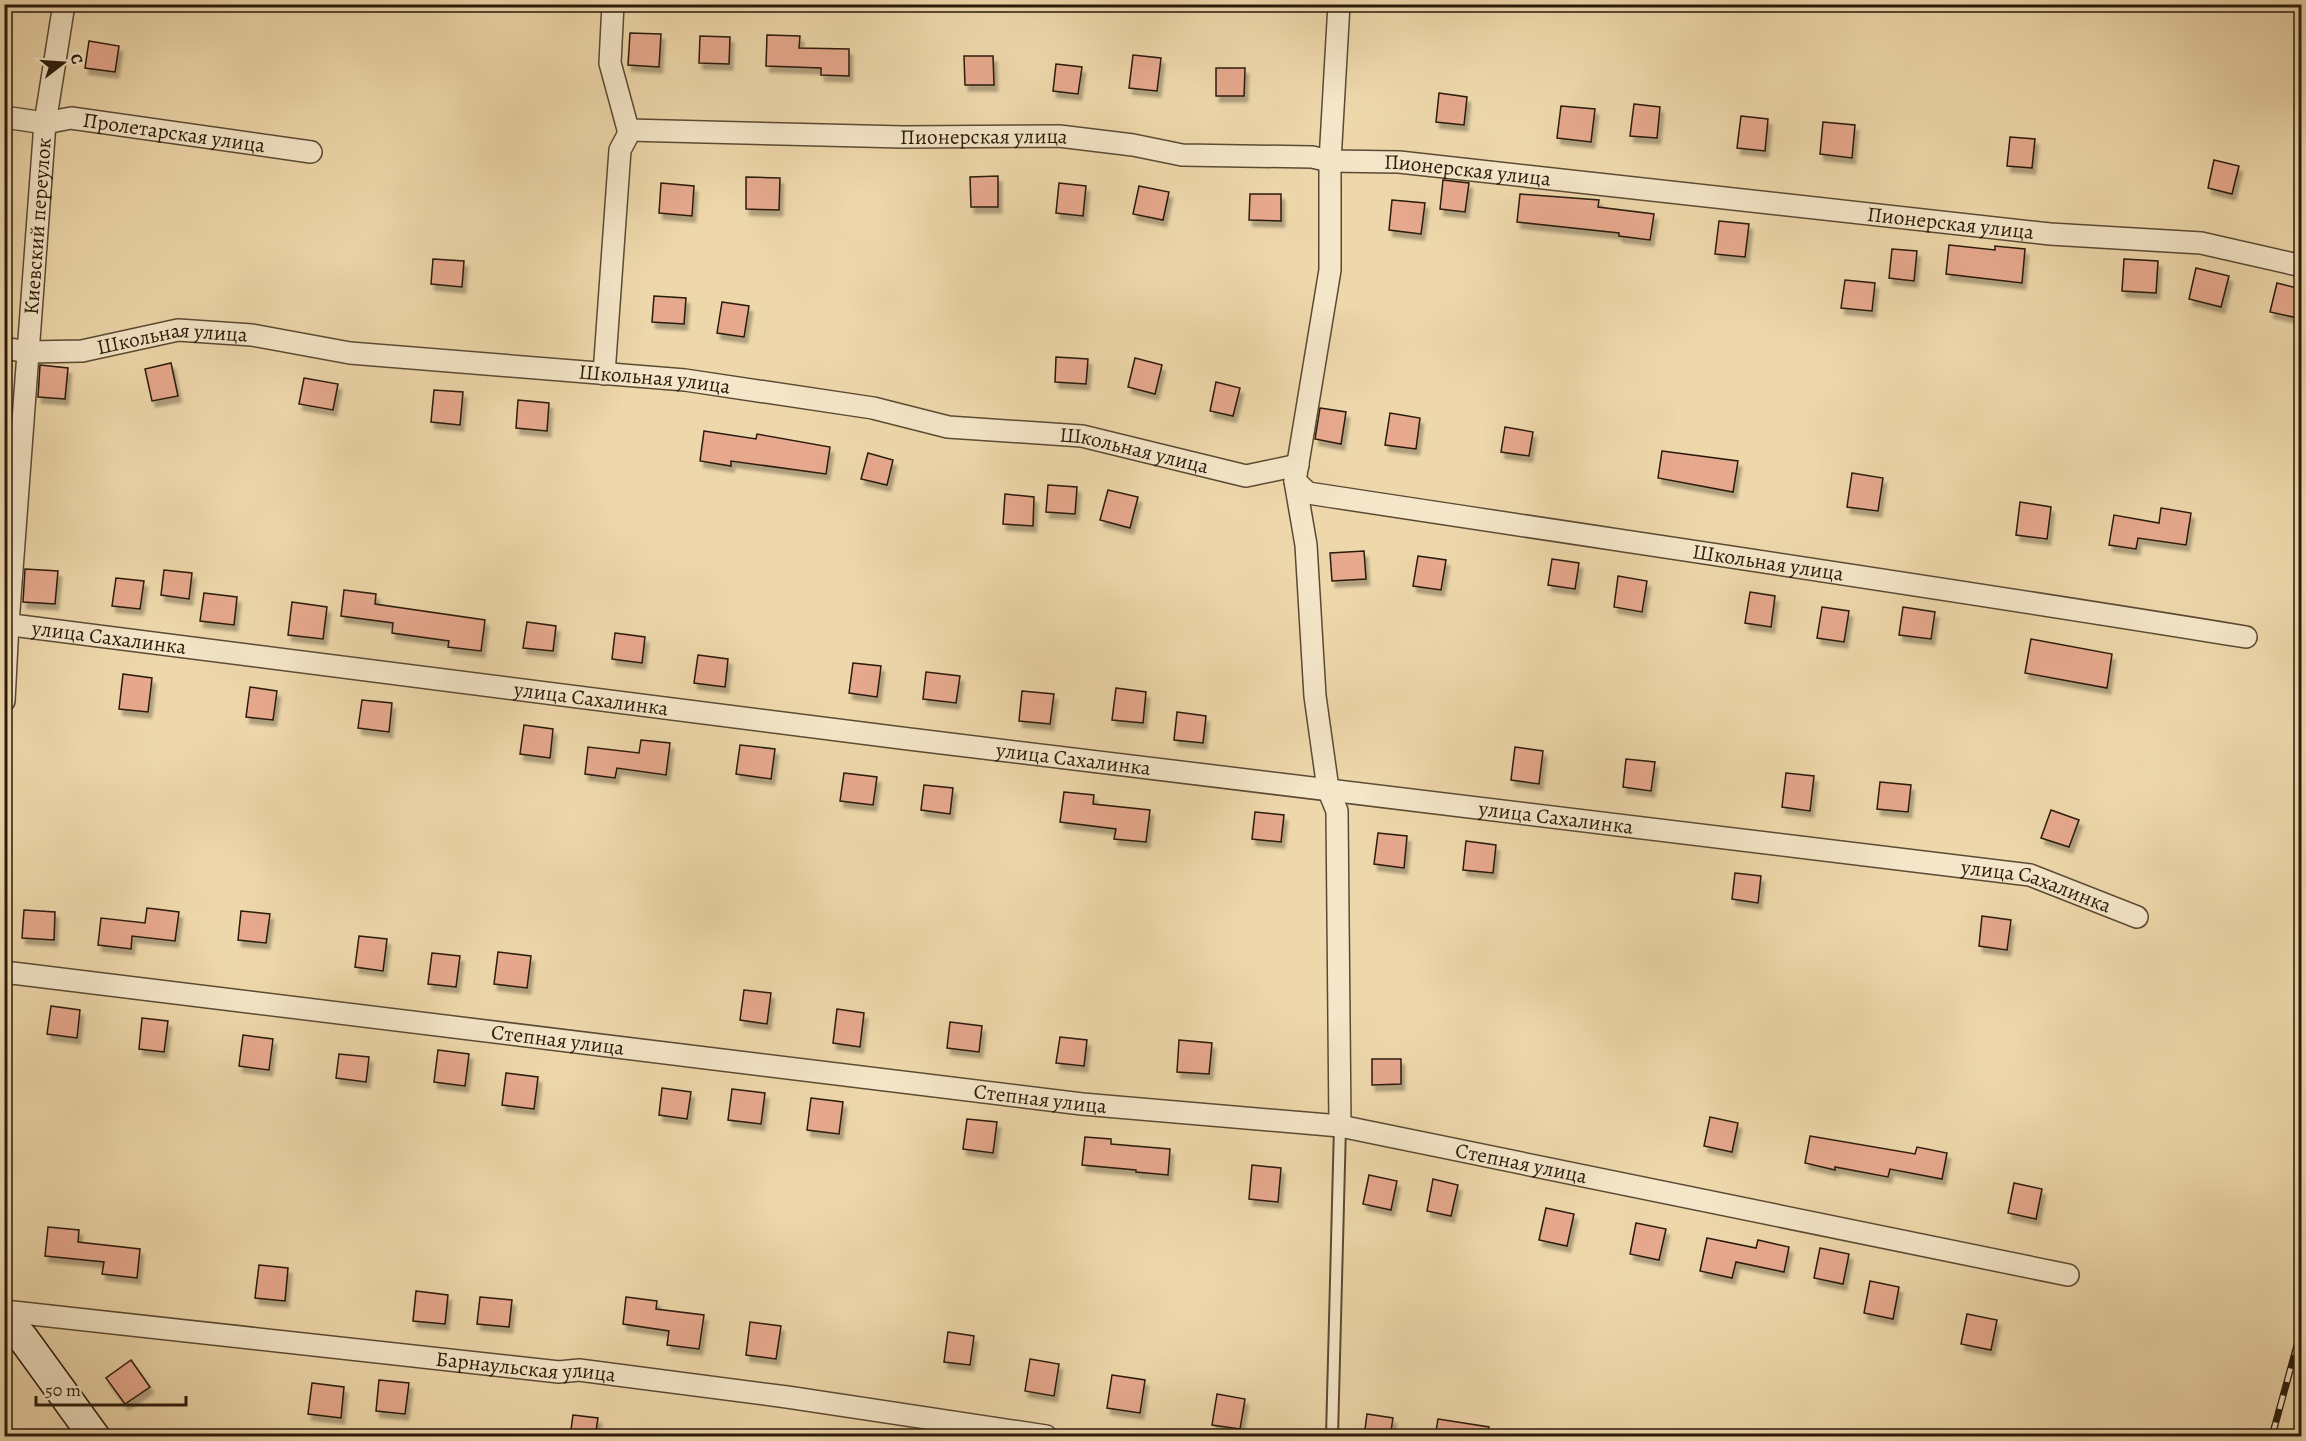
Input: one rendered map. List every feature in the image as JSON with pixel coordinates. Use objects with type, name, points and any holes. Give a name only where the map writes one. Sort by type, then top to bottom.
[{"type":"main road","points":[[4,1318],[22,1337],[94,1437]]},
{"type":"street","name":"Киевский переулок","points":[[4,700],[6,624],[45,123],[64,4]]},
{"type":"street","points":[[604,374],[620,150],[629,133],[610,63],[613,4]]},
{"type":"street","points":[[1339,4],[1330,161],[1330,270],[1296,473],[1306,545],[1315,696],[1328,789],[1337,811],[1340,1126]]},
{"type":"street","name":"Пролетарская улица","points":[[4,117],[45,123],[71,118],[311,152]]},
{"type":"street","name":"Пионерская улица","points":[[628,130],[903,137],[1059,136],[1133,145],[1182,155],[1312,157],[1330,161],[1399,162],[2050,234],[2202,243],[2301,266]]},
{"type":"street","name":"Школьная улица","points":[[4,348],[28,352],[82,351],[178,330],[252,335],[350,353],[685,380],[873,408],[948,427],[1082,436],[1246,476],[1296,473],[1308,493],[2246,636]]},
{"type":"street","name":"улица Сахалинка","points":[[6,624],[909,739],[2030,875],[2137,917]]},
{"type":"street","name":"Степная улица","points":[[4,972],[1082,1104],[1340,1126],[2068,1275]]},
{"type":"street","name":"Барнаульская улица","points":[[4,1311],[547,1371],[579,1370],[787,1397],[1046,1437]]},
{"type":"lane","points":[[1332,1437],[1340,1126]]},
{"type":"building","points":[[630,33],[661,34],[659,67],[628,65]]},
{"type":"building","points":[[767,35],[800,36],[799,48],[849,49],[849,76],[821,75],[821,68],[766,66]]},
{"type":"building","points":[[700,36],[730,37],[729,64],[699,63]]},
{"type":"building","points":[[89,41],[119,46],[115,72],[85,68]]},
{"type":"building","points":[[1133,55],[1161,58],[1157,91],[1129,88]]},
{"type":"building","points":[[964,56],[993,56],[994,85],[965,85]]},
{"type":"building","points":[[1056,64],[1082,67],[1078,94],[1053,91]]},
{"type":"building","points":[[1216,68],[1245,68],[1244,96],[1216,96]]},
{"type":"building","points":[[1439,93],[1467,97],[1464,125],[1436,122]]},
{"type":"building","points":[[1634,104],[1660,107],[1657,138],[1630,136]]},
{"type":"building","points":[[1561,106],[1595,109],[1591,142],[1557,138]]},
{"type":"building","points":[[1741,116],[1768,119],[1765,151],[1737,148]]},
{"type":"building","points":[[1823,122],[1855,125],[1852,158],[1820,154]]},
{"type":"building","points":[[2010,137],[2035,139],[2032,168],[2007,166]]},
{"type":"building","points":[[2214,160],[2239,166],[2232,194],[2208,188]]},
{"type":"building","points":[[998,176],[998,207],[971,207],[970,177]]},
{"type":"building","points":[[746,177],[780,178],[779,210],[746,209]]},
{"type":"building","points":[[1443,180],[1469,183],[1465,212],[1440,209]]},
{"type":"building","points":[[661,183],[694,186],[692,216],[659,213]]},
{"type":"building","points":[[1059,183],[1086,186],[1083,216],[1056,213]]},
{"type":"building","points":[[1139,186],[1169,192],[1163,220],[1133,214]]},
{"type":"building","points":[[1250,194],[1281,194],[1281,221],[1249,220]]},
{"type":"building","points":[[1520,194],[1599,200],[1598,207],[1654,214],[1650,240],[1619,236],[1619,233],[1517,222]]},
{"type":"building","points":[[1392,200],[1425,203],[1421,234],[1389,230]]},
{"type":"building","points":[[1719,221],[1749,224],[1745,257],[1715,254]]},
{"type":"building","points":[[1949,245],[1995,250],[1995,246],[2025,249],[2022,283],[1946,274]]},
{"type":"building","points":[[1892,249],[1917,251],[1914,281],[1889,278]]},
{"type":"building","points":[[433,259],[464,261],[462,287],[431,284]]},
{"type":"building","points":[[2124,259],[2158,261],[2156,293],[2122,291]]},
{"type":"building","points":[[2196,268],[2229,276],[2221,307],[2189,299]]},
{"type":"building","points":[[1845,280],[1875,283],[1872,311],[1841,308]]},
{"type":"building","points":[[2277,283],[2301,289],[2298,318],[2270,312]]},
{"type":"building","points":[[654,296],[686,298],[684,324],[652,322]]},
{"type":"building","points":[[722,302],[749,306],[744,337],[717,333]]},
{"type":"building","points":[[1056,357],[1088,359],[1086,384],[1055,382]]},
{"type":"building","points":[[1135,358],[1162,365],[1155,394],[1128,387]]},
{"type":"building","points":[[171,363],[178,396],[152,401],[145,369]]},
{"type":"building","points":[[40,365],[68,368],[65,399],[38,397]]},
{"type":"building","points":[[304,378],[338,384],[333,410],[299,404]]},
{"type":"building","points":[[1216,382],[1240,388],[1233,416],[1210,411]]},
{"type":"building","points":[[434,390],[463,392],[460,425],[431,422]]},
{"type":"building","points":[[518,400],[549,403],[547,431],[516,428]]},
{"type":"building","points":[[1320,408],[1346,412],[1341,444],[1315,439]]},
{"type":"building","points":[[1390,413],[1420,418],[1416,449],[1385,445]]},
{"type":"building","points":[[1505,427],[1533,432],[1529,456],[1501,452]]},
{"type":"building","points":[[704,431],[756,439],[757,434],[830,447],[826,474],[731,461],[731,466],[700,461]]},
{"type":"building","points":[[1662,451],[1738,461],[1733,492],[1658,478]]},
{"type":"building","points":[[868,453],[893,460],[887,485],[861,479]]},
{"type":"building","points":[[1852,473],[1883,478],[1878,511],[1847,507]]},
{"type":"building","points":[[1048,485],[1077,487],[1075,514],[1046,512]]},
{"type":"building","points":[[1108,490],[1138,497],[1130,528],[1100,520]]},
{"type":"building","points":[[1005,494],[1034,497],[1033,526],[1003,524]]},
{"type":"building","points":[[2020,502],[2051,507],[2047,539],[2016,535]]},
{"type":"building","points":[[2161,508],[2191,513],[2186,545],[2138,538],[2136,549],[2109,545],[2114,515],[2159,523]]},
{"type":"building","points":[[1364,551],[1366,579],[1332,581],[1330,553]]},
{"type":"building","points":[[1418,556],[1446,560],[1441,590],[1413,586]]},
{"type":"building","points":[[1552,559],[1579,563],[1575,589],[1548,585]]},
{"type":"building","points":[[25,569],[58,571],[55,604],[23,602]]},
{"type":"building","points":[[164,570],[192,573],[189,599],[161,595]]},
{"type":"building","points":[[1618,576],[1647,581],[1642,612],[1614,607]]},
{"type":"building","points":[[116,578],[144,581],[140,609],[112,606]]},
{"type":"building","points":[[344,590],[376,594],[375,604],[485,620],[481,651],[448,647],[449,641],[392,633],[393,623],[341,616]]},
{"type":"building","points":[[1750,592],[1775,596],[1771,627],[1745,623]]},
{"type":"building","points":[[204,593],[237,597],[234,625],[200,621]]},
{"type":"building","points":[[292,602],[327,607],[323,639],[288,635]]},
{"type":"building","points":[[1822,607],[1849,611],[1844,642],[1817,638]]},
{"type":"building","points":[[1903,607],[1935,612],[1931,639],[1899,635]]},
{"type":"building","points":[[527,622],[556,626],[553,651],[523,648]]},
{"type":"building","points":[[615,633],[645,637],[642,663],[612,659]]},
{"type":"building","points":[[2031,639],[2112,654],[2107,688],[2025,673]]},
{"type":"building","points":[[698,655],[728,659],[725,687],[694,683]]},
{"type":"building","points":[[853,663],[881,666],[877,697],[849,693]]},
{"type":"building","points":[[926,672],[960,676],[956,703],[923,699]]},
{"type":"building","points":[[123,674],[152,678],[148,712],[119,709]]},
{"type":"building","points":[[250,687],[277,691],[273,720],[246,717]]},
{"type":"building","points":[[1116,688],[1146,692],[1143,723],[1112,720]]},
{"type":"building","points":[[1022,691],[1054,694],[1050,724],[1019,721]]},
{"type":"building","points":[[362,700],[392,703],[389,732],[358,728]]},
{"type":"building","points":[[1177,712],[1206,716],[1203,743],[1174,740]]},
{"type":"building","points":[[524,725],[553,729],[550,758],[520,754]]},
{"type":"building","points":[[641,740],[670,743],[666,775],[617,768],[615,778],[585,774],[588,747],[639,753]]},
{"type":"building","points":[[740,745],[775,749],[771,779],[736,774]]},
{"type":"building","points":[[1515,747],[1543,751],[1539,784],[1511,780]]},
{"type":"building","points":[[1626,759],[1655,762],[1651,791],[1623,787]]},
{"type":"building","points":[[844,773],[877,777],[873,805],[840,801]]},
{"type":"building","points":[[1786,773],[1814,776],[1810,811],[1782,807]]},
{"type":"building","points":[[1880,782],[1911,785],[1908,812],[1877,809]]},
{"type":"building","points":[[924,785],[953,788],[950,814],[921,810]]},
{"type":"building","points":[[1064,792],[1094,795],[1093,804],[1150,810],[1146,842],[1114,839],[1116,829],[1060,822]]},
{"type":"building","points":[[2051,810],[2079,820],[2069,847],[2041,838]]},
{"type":"building","points":[[1255,812],[1284,815],[1281,842],[1252,839]]},
{"type":"building","points":[[1378,833],[1407,836],[1404,868],[1374,864]]},
{"type":"building","points":[[1466,841],[1496,845],[1493,873],[1463,870]]},
{"type":"building","points":[[1735,873],[1761,876],[1758,903],[1732,899]]},
{"type":"building","points":[[147,908],[179,912],[175,941],[132,936],[131,949],[98,945],[101,918],[145,923]]},
{"type":"building","points":[[24,910],[55,912],[54,940],[22,938]]},
{"type":"building","points":[[241,911],[270,914],[266,943],[238,940]]},
{"type":"building","points":[[1982,916],[2011,920],[2007,950],[1979,946]]},
{"type":"building","points":[[359,936],[387,939],[383,971],[355,967]]},
{"type":"building","points":[[498,952],[531,956],[527,988],[494,984]]},
{"type":"building","points":[[432,953],[460,956],[456,987],[428,984]]},
{"type":"building","points":[[744,990],[771,993],[767,1024],[740,1020]]},
{"type":"building","points":[[51,1006],[80,1010],[77,1038],[47,1034]]},
{"type":"building","points":[[837,1009],[864,1013],[860,1047],[833,1043]]},
{"type":"building","points":[[142,1018],[168,1021],[164,1052],[139,1049]]},
{"type":"building","points":[[950,1022],[982,1026],[979,1052],[947,1048]]},
{"type":"building","points":[[243,1035],[273,1039],[269,1070],[239,1066]]},
{"type":"building","points":[[1060,1037],[1087,1040],[1084,1066],[1056,1063]]},
{"type":"building","points":[[1179,1040],[1212,1043],[1209,1074],[1177,1072]]},
{"type":"building","points":[[438,1050],[469,1054],[465,1086],[434,1082]]},
{"type":"building","points":[[339,1054],[369,1057],[366,1082],[336,1078]]},
{"type":"building","points":[[1372,1059],[1401,1059],[1401,1084],[1372,1085]]},
{"type":"building","points":[[506,1073],[538,1077],[534,1109],[502,1105]]},
{"type":"building","points":[[662,1088],[691,1092],[687,1119],[659,1115]]},
{"type":"building","points":[[732,1089],[765,1093],[761,1124],[728,1120]]},
{"type":"building","points":[[811,1098],[843,1102],[839,1134],[807,1130]]},
{"type":"building","points":[[1710,1117],[1738,1123],[1732,1152],[1704,1146]]},
{"type":"building","points":[[967,1119],[997,1122],[993,1153],[963,1149]]},
{"type":"building","points":[[1810,1136],[1915,1154],[1917,1147],[1947,1153],[1942,1179],[1890,1169],[1888,1177],[1835,1167],[1835,1170],[1805,1163]]},
{"type":"building","points":[[1085,1137],[1111,1139],[1111,1144],[1170,1149],[1168,1175],[1082,1165]]},
{"type":"building","points":[[1252,1165],[1281,1168],[1278,1202],[1249,1199]]},
{"type":"building","points":[[1369,1175],[1397,1181],[1391,1210],[1363,1204]]},
{"type":"building","points":[[1433,1179],[1458,1185],[1451,1216],[1427,1211]]},
{"type":"building","points":[[2014,1183],[2042,1189],[2036,1219],[2008,1213]]},
{"type":"building","points":[[1546,1208],[1574,1214],[1567,1246],[1539,1240]]},
{"type":"building","points":[[1636,1223],[1666,1229],[1659,1260],[1630,1254]]},
{"type":"building","points":[[48,1227],[79,1230],[78,1242],[140,1249],[137,1278],[102,1274],[104,1262],[45,1256]]},
{"type":"building","points":[[1707,1238],[1756,1248],[1758,1240],[1789,1247],[1784,1272],[1736,1262],[1732,1278],[1700,1271]]},
{"type":"building","points":[[1820,1248],[1849,1254],[1843,1284],[1814,1278]]},
{"type":"building","points":[[259,1265],[288,1268],[285,1301],[255,1298]]},
{"type":"building","points":[[1870,1281],[1899,1287],[1893,1319],[1864,1313]]},
{"type":"building","points":[[416,1291],[448,1295],[445,1324],[413,1321]]},
{"type":"building","points":[[480,1297],[512,1300],[509,1327],[477,1324]]},
{"type":"building","points":[[626,1297],[657,1301],[656,1309],[704,1315],[699,1349],[667,1345],[669,1331],[623,1324]]},
{"type":"building","points":[[1967,1314],[1997,1320],[1991,1350],[1961,1344]]},
{"type":"building","points":[[750,1322],[781,1326],[776,1359],[746,1355]]},
{"type":"building","points":[[948,1332],[974,1336],[970,1365],[944,1362]]},
{"type":"building","points":[[1030,1359],[1059,1364],[1054,1396],[1025,1391]]},
{"type":"building","points":[[131,1360],[150,1387],[125,1404],[106,1378]]},
{"type":"building","points":[[1112,1375],[1145,1380],[1140,1413],[1107,1408]]},
{"type":"building","points":[[379,1380],[409,1383],[405,1414],[376,1411]]},
{"type":"building","points":[[312,1383],[344,1387],[341,1418],[308,1414]]},
{"type":"building","points":[[1217,1394],[1245,1399],[1240,1429],[1212,1425]]},
{"type":"building","points":[[1367,1414],[1393,1418],[1390,1437],[1364,1437]]},
{"type":"building","points":[[573,1415],[598,1418],[595,1437],[570,1437]]},
{"type":"building","points":[[1438,1419],[1489,1427],[1488,1437],[1435,1437]]},
{"type":"railway","points":[[2272,1436],[2302,1327]]}]
